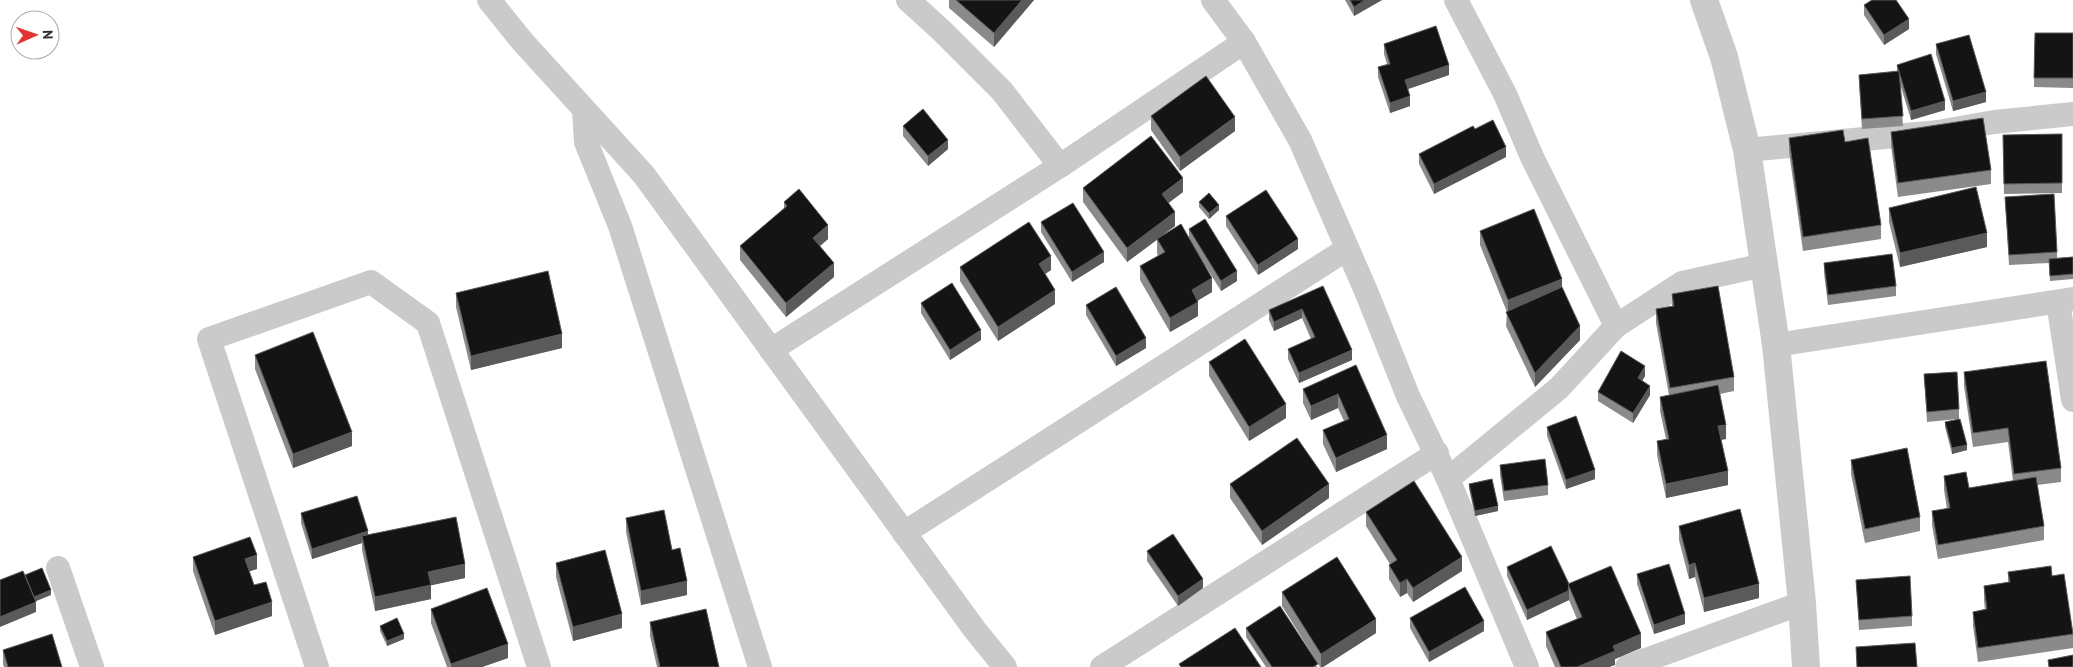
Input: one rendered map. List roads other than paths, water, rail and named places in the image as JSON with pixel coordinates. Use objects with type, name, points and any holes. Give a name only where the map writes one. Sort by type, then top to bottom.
[{"type":"street","points":[[488,0],[522,41],[644,175],[975,630],[1006,667]]},
{"type":"street","points":[[908,0],[1002,91],[1060,166]]},
{"type":"street","points":[[1456,0],[1505,94],[1532,158],[1616,326]]},
{"type":"street","points":[[1704,0],[1724,57],[1747,150],[1776,345],[1802,603],[1806,667]]},
{"type":"street","points":[[1216,1],[1244,42],[1300,140],[1366,291],[1408,396],[1448,478],[1527,667]]},
{"type":"street","points":[[771,350],[1060,166],[1244,42]]},
{"type":"street","points":[[584,110],[586,142],[620,226],[760,667]]},
{"type":"street","points":[[1747,150],[1938,132],[1994,122],[2073,114]]},
{"type":"street","points":[[904,533],[1347,249]]},
{"type":"street","points":[[1448,478],[1559,388],[1616,326],[1682,284],[1764,265]]},
{"type":"street","points":[[317,667],[210,339],[372,282],[428,323],[539,667]]},
{"type":"street","points":[[1776,345],[2065,300],[2073,400]]},
{"type":"street","points":[[1102,667],[1437,453]]},
{"type":"street","points":[[58,568],[92,667]]},
{"type":"street","points":[[1627,667],[1802,603]]}]
